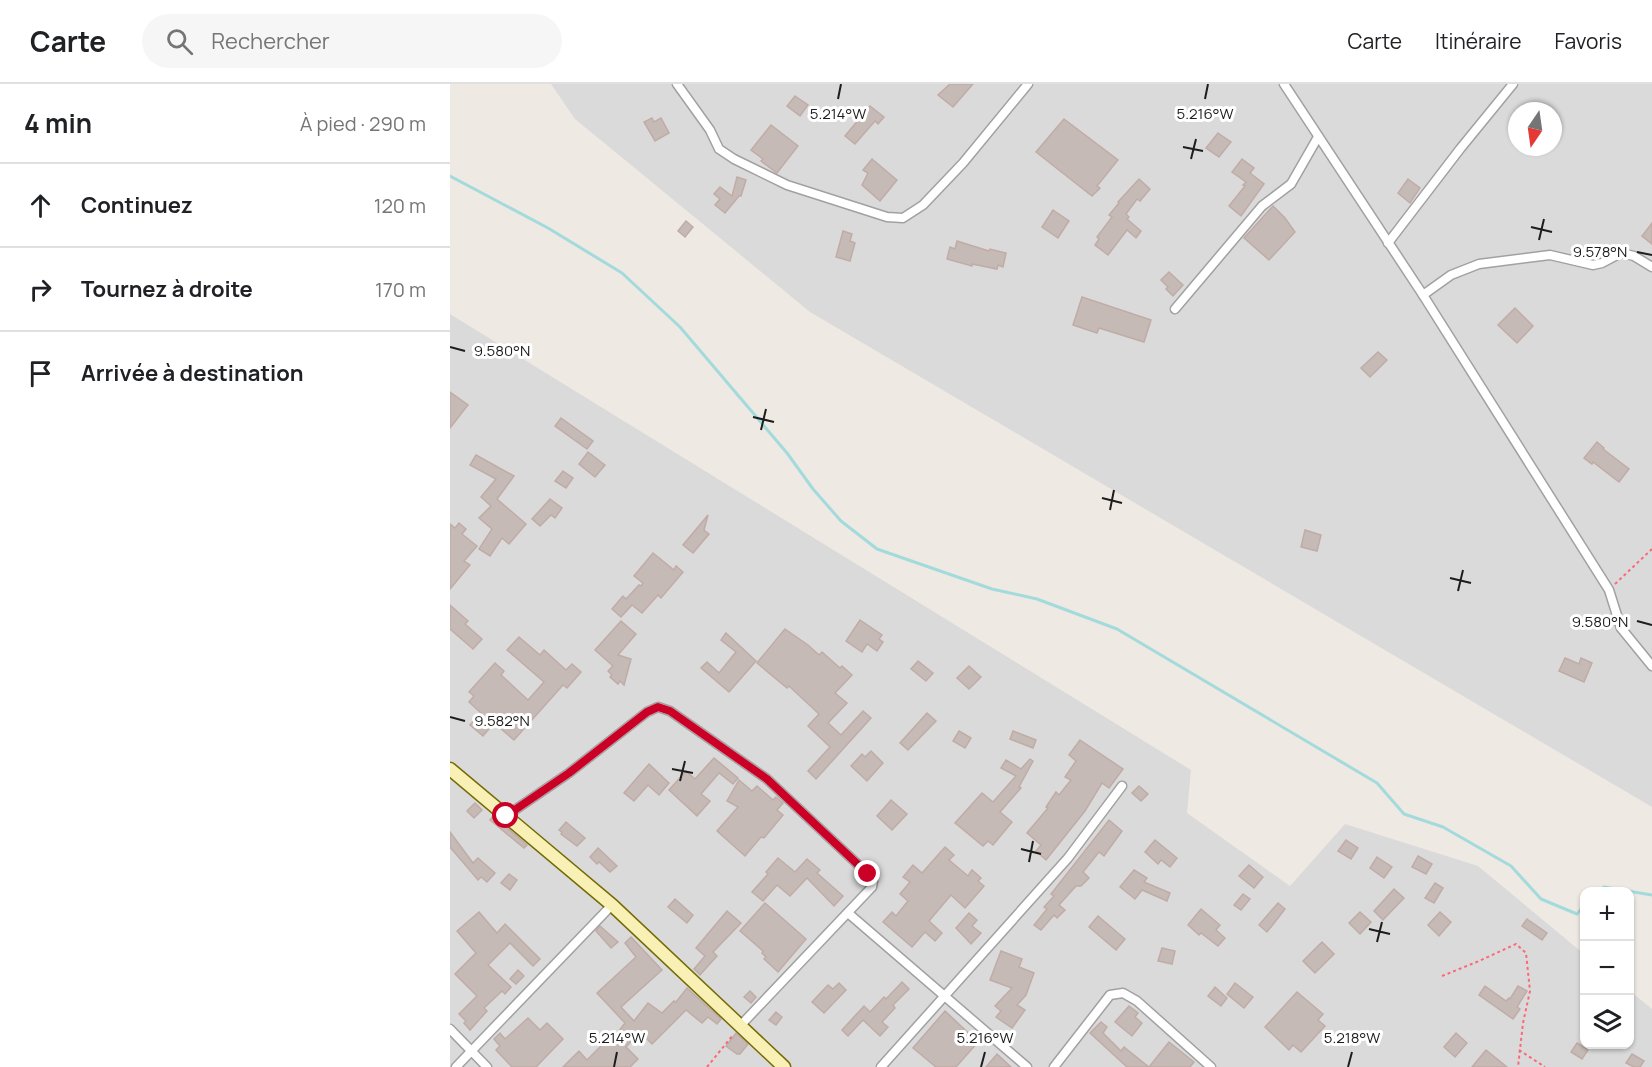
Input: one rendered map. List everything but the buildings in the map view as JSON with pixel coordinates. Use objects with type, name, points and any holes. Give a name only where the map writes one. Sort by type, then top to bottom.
[{"type":"street","points":[[677,84],[710,129],[719,149],[734,159],[787,185],[887,217],[903,218],[923,205],[963,163],[1028,84]]},
{"type":"street","points":[[1284,84],[1423,295],[1609,590],[1621,628],[1652,666]]},
{"type":"street","points":[[1388,243],[1513,84]]},
{"type":"street","points":[[1174,309],[1262,206],[1291,184],[1318,137]]},
{"type":"street","points":[[1423,295],[1465,268],[1535,256],[1562,257],[1593,265],[1621,253],[1634,256],[1652,267]]},
{"type":"street","points":[[506,816],[569,773],[647,712],[658,707],[670,711],[767,779],[873,881],[872,887],[740,1026]]},
{"type":"street","points":[[450,769],[612,905],[784,1067]]},
{"type":"street","points":[[881,1067],[1068,858],[1122,786]]},
{"type":"street","points":[[456,1067],[612,905]]},
{"type":"street","points":[[848,913],[1027,1067]]},
{"type":"street","points":[[1054,1067],[1110,995],[1123,993],[1137,1002],[1211,1067]]},
{"type":"street","points":[[450,1029],[487,1067]]},
{"type":"path","points":[[1609,590],[1652,549]]},
{"type":"path","points":[[1442,976],[1516,944],[1526,953],[1530,991],[1518,1067]]},
{"type":"path","points":[[707,1067],[740,1026]]},
{"type":"path","points":[[1520,1050],[1542,1066]]},
{"type":"shaded area","points":[[551,84],[1652,84],[1652,807],[810,312],[575,119]]},
{"type":"shaded area","points":[[450,314],[1191,770],[1187,813],[1290,886],[1345,824],[1478,866],[1580,951],[1580,1049],[1634,1049],[1634,994],[1652,1009],[1652,1067],[450,1067]]},
{"type":"waterway","points":[[450,176],[548,228],[622,273],[680,327],[787,453],[813,489],[841,521],[877,549],[992,589],[1037,599],[1117,629],[1377,783],[1404,814],[1443,827],[1511,866],[1541,899],[1577,914],[1580,911]]},
{"type":"waterway","points":[[1634,892],[1652,895]]},
{"type":"route","points":[[506,816],[569,773],[647,712],[658,707],[670,711],[767,779],[868,874]]}]
